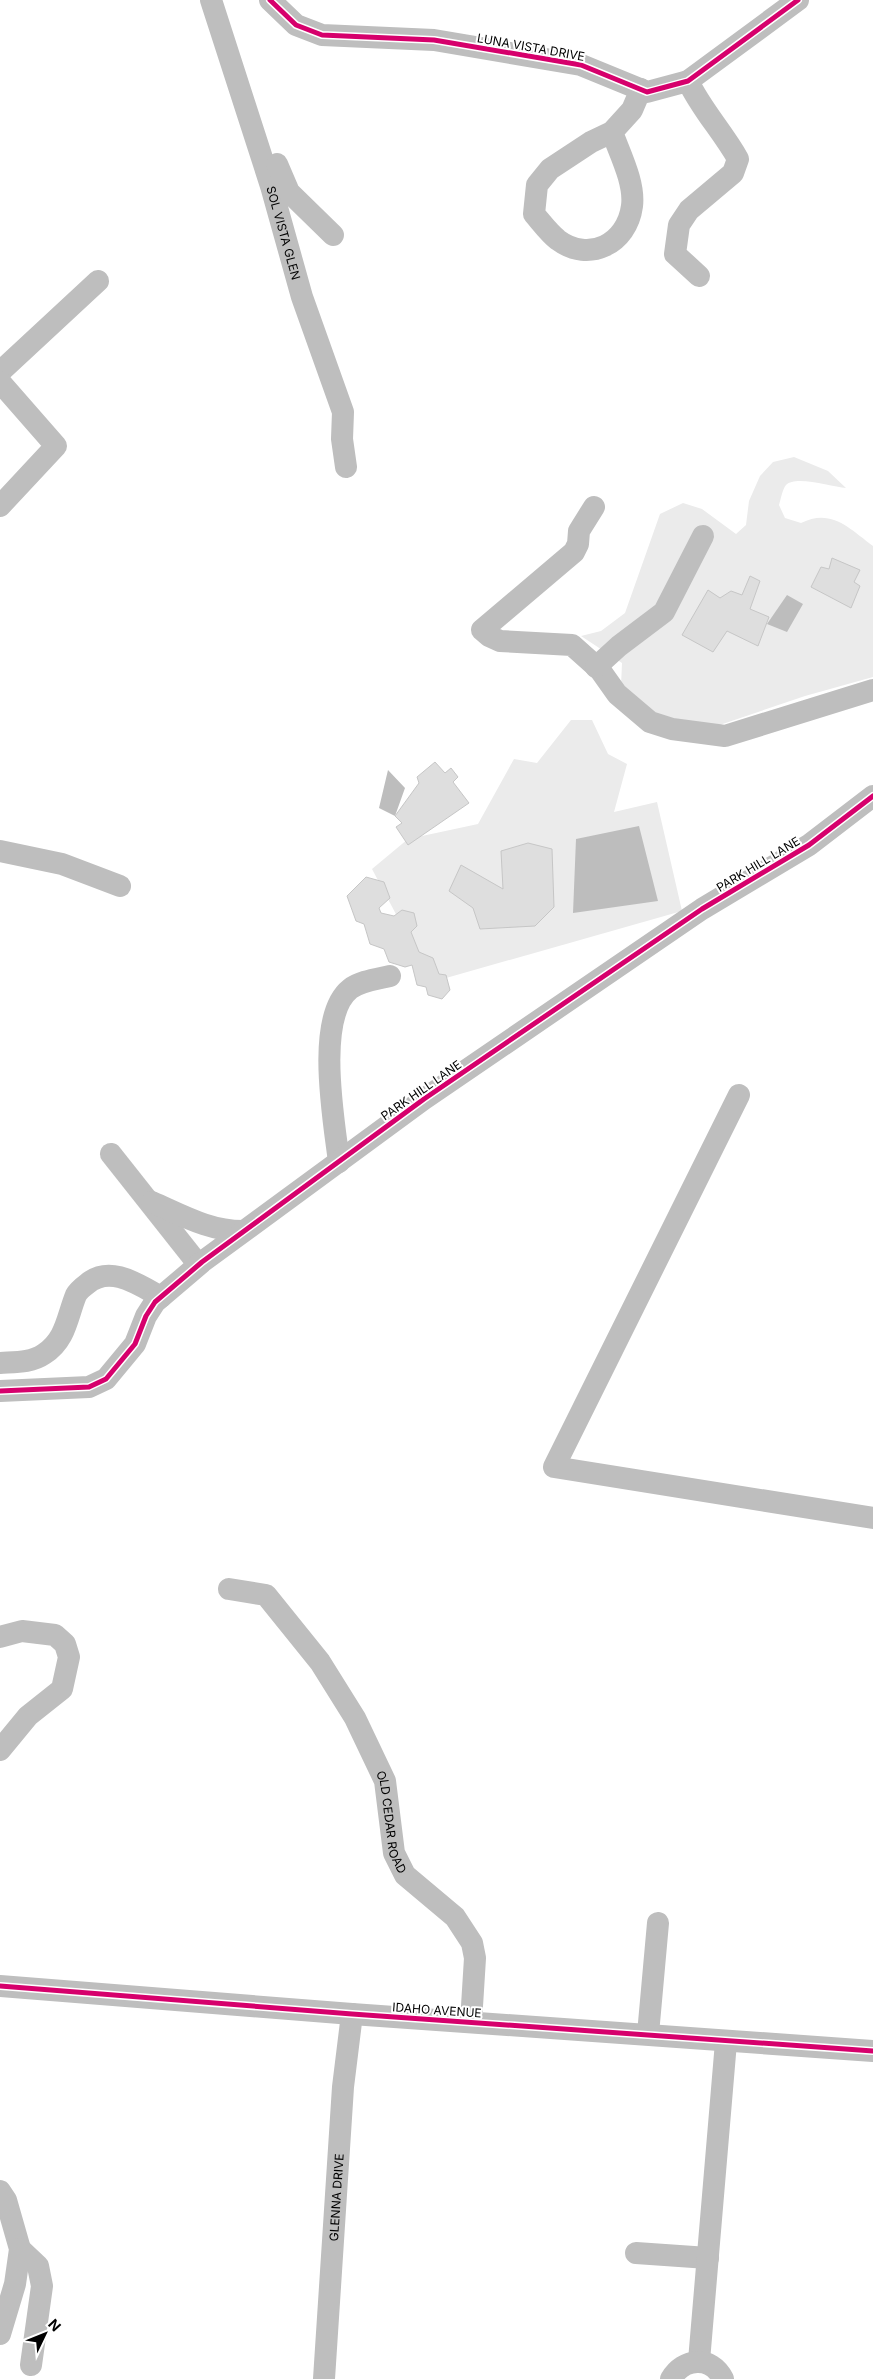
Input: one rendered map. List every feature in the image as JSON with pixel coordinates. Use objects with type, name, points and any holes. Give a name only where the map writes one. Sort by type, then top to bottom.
[{"type":"street","name":"SOL VISTA GLEN","points":[[211,0],[271,186],[302,297],[343,412],[342,439],[346,468]]},
{"type":"street","name":"SOL VISTA GLEN","points":[[227,0],[251,86],[275,160],[289,192],[333,235]]},
{"type":"street","name":"LUNA VISTA DRIVE","points":[[270,0],[296,26],[322,35],[434,40],[581,64],[647,92],[688,81],[798,0]]},
{"type":"street","points":[[688,81],[696,99],[729,142],[738,159],[733,173],[689,210],[679,226],[675,254],[699,276]]},
{"type":"street","points":[[612,132],[630,187],[632,207],[622,233],[613,242],[594,251],[572,248],[557,239],[534,214],[537,185],[550,169],[591,142],[612,132],[632,110],[640,89]]},
{"type":"street","points":[[0,372],[98,281]]},
{"type":"street","points":[[0,382],[56,446],[0,506]]},
{"type":"street","points":[[594,507],[579,531],[578,544],[574,552],[482,630],[500,641],[572,645],[596,666],[617,694],[650,722],[672,729],[725,736],[873,690]]},
{"type":"street","points":[[596,666],[664,612],[703,536]]},
{"type":"street","name":"PARK HILL LANE","points":[[0,1391],[89,1387],[106,1379],[135,1344],[146,1316],[161,1297],[198,1264],[424,1100],[702,909],[809,845],[873,796]]},
{"type":"street","points":[[0,851],[62,864],[120,886]]},
{"type":"street","points":[[339,1162],[329,1060],[333,1019],[343,996],[348,990],[355,985],[390,976]]},
{"type":"street","points":[[739,1095],[554,1468],[873,1518]]},
{"type":"street","points":[[111,1154],[198,1264]]},
{"type":"street","points":[[146,1199],[196,1223],[225,1231],[243,1231]]},
{"type":"street","points":[[0,1363],[30,1361],[45,1354],[62,1337],[77,1293],[91,1281],[104,1276],[116,1276],[161,1297]]},
{"type":"street","name":"OLD CEDAR ROAD","points":[[229,1589],[266,1595],[320,1662],[355,1718],[385,1781],[394,1853],[405,1875],[455,1917],[472,1944],[476,1958],[471,2022]]},
{"type":"street","points":[[0,1638],[22,1631],[55,1636],[64,1644],[69,1657],[62,1689],[28,1716],[0,1750]]},
{"type":"street","points":[[648,2034],[658,1922]]},
{"type":"street","name":"IDAHO AVENUE","points":[[0,1986],[352,2014],[648,2034],[726,2042],[873,2051]]},
{"type":"street","name":"GLENNA DRIVE","points":[[324,2379],[343,2087],[352,2014]]},
{"type":"street","points":[[699,2361],[726,2042]]},
{"type":"street","points":[[0,2191],[6,2200],[20,2249],[15,2284],[0,2334]]},
{"type":"street","points":[[20,2249],[38,2266],[42,2286],[31,2365]]},
{"type":"street","points":[[636,2253],[708,2258]]},
{"type":"street","points":[[671,2379],[682,2366],[699,2361],[716,2369],[723,2379]]},
{"type":"shaded area","points":[[794,457],[828,471],[846,488],[806,481],[791,482],[786,485],[779,505],[785,518],[801,523],[812,519],[831,519],[848,527],[873,546],[873,677],[805,696],[699,732],[664,720],[621,686],[622,663],[581,636],[601,631],[625,613],[660,514],[683,503],[702,509],[736,534],[746,525],[749,501],[760,476],[773,462]]},
{"type":"shaded area","points":[[787,595],[803,604],[787,632],[767,624]]},
{"type":"shaded area","points":[[571,720],[592,720],[608,754],[627,764],[614,812],[657,802],[682,911],[432,982],[372,869],[408,839],[478,824],[514,759],[537,763]]},
{"type":"shaded area","points":[[388,770],[405,788],[395,816],[379,808]]},
{"type":"shaded area","points":[[639,826],[658,901],[573,913],[576,839]]},
{"type":"building","points":[[832,558],[860,570],[854,582],[860,586],[851,608],[811,587],[821,567],[829,569]]},
{"type":"building","points":[[750,576],[760,581],[750,609],[769,617],[758,646],[727,631],[713,652],[682,635],[708,590],[720,598],[731,591],[742,595]]},
{"type":"building","points":[[435,762],[445,773],[451,768],[458,777],[453,782],[469,803],[408,845],[396,827],[402,823],[395,816],[419,783],[417,777]]},
{"type":"building","points":[[528,843],[552,849],[554,907],[535,926],[480,929],[473,908],[449,891],[461,865],[503,889],[501,851]]},
{"type":"building","points":[[366,877],[384,882],[390,898],[379,908],[381,913],[394,916],[402,910],[414,913],[417,926],[411,932],[419,952],[433,958],[439,974],[446,975],[450,990],[442,999],[428,995],[426,987],[417,985],[412,965],[405,967],[389,962],[384,949],[370,944],[364,924],[356,921],[347,896]]},
{"type":"cycle path","points":[[270,0],[296,25],[322,35],[434,40],[581,65],[647,92],[688,81],[798,0]]},
{"type":"cycle path","points":[[0,1391],[89,1387],[106,1379],[135,1344],[146,1316],[155,1302],[202,1262],[424,1099],[702,909],[809,845],[873,796]]},
{"type":"cycle path","points":[[0,1986],[352,2014],[873,2051]]}]
